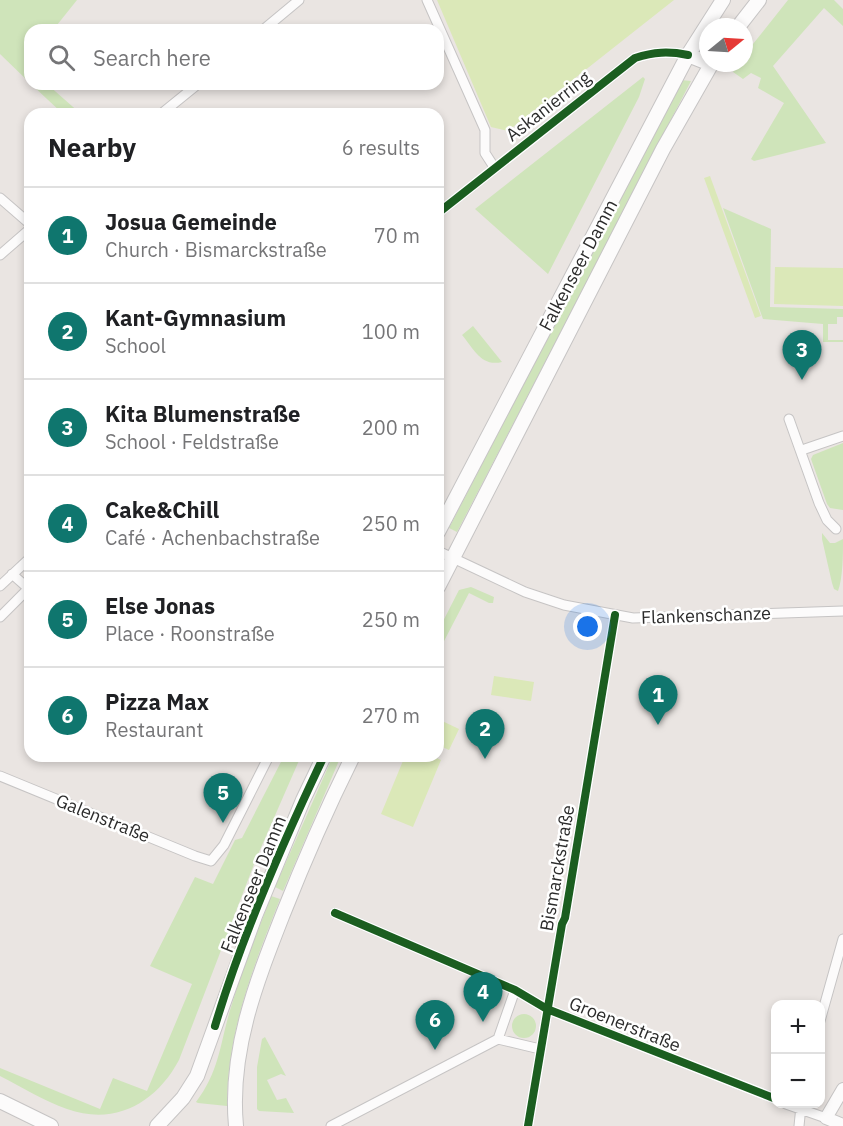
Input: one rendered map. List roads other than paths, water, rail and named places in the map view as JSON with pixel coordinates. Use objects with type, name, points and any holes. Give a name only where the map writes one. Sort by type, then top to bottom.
[{"type":"main road","name":"Falkenseer Damm","points":[[444,521],[688,55],[723,0]]},
{"type":"main road","points":[[745,18],[759,0]]},
{"type":"main road","points":[[688,55],[699,59]]},
{"type":"main road","name":"Falkenseer Damm","points":[[444,575],[663,149],[705,72]]},
{"type":"main road","name":"Falkenseer Damm","points":[[156,1126],[188,1092],[197,1076],[251,926],[321,762]]},
{"type":"main road","points":[[236,1126],[237,1061],[251,998],[291,893],[327,808],[350,762]]},
{"type":"main road","points":[[0,1101],[51,1126]]},
{"type":"street","points":[[270,24],[299,0]]},
{"type":"street","points":[[427,0],[438,24]]},
{"type":"street","points":[[444,38],[485,130],[485,153],[494,167]]},
{"type":"street","name":"Askanierring","points":[[444,208],[635,58],[653,52],[669,51],[688,55]]},
{"type":"street","points":[[168,108],[191,90]]},
{"type":"street","points":[[0,198],[24,219]]},
{"type":"street","points":[[0,255],[24,233]]},
{"type":"street","points":[[789,418],[819,503],[827,520],[836,530]]},
{"type":"street","points":[[802,450],[843,436]]},
{"type":"street","name":"Flankenschanze","points":[[444,554],[525,592],[564,605],[615,615],[647,618],[843,611]]},
{"type":"street","points":[[0,586],[24,563]]},
{"type":"street","points":[[12,574],[24,585]]},
{"type":"street","points":[[0,617],[24,594]]},
{"type":"street","name":"Bismarckstraße","points":[[528,1126],[615,615]]},
{"type":"street","name":"Galenstraße","points":[[0,776],[206,861],[211,861],[224,845],[266,762]]},
{"type":"street","name":"Groenerstraße","points":[[335,913],[515,990],[547,1009],[771,1097]]},
{"type":"street","points":[[825,1003],[843,939]]},
{"type":"street","points":[[498,1039],[515,990]]},
{"type":"street","points":[[331,1126],[498,1039],[540,1050]]},
{"type":"street","points":[[826,1118],[843,1089]]},
{"type":"street","points":[[799,1126],[801,1108]]},
{"type":"street","points":[[805,1108],[843,1125]]},
{"type":"place","name":"Kita Blumenstraße","points":[[802,380]]},
{"type":"place","name":"Josua Gemeinde","points":[[658,725]]},
{"type":"place","name":"Kant-Gymnasium","points":[[485,759]]},
{"type":"place","name":"Else Jonas","points":[[223,823]]},
{"type":"place","name":"Cake&Chill","points":[[483,1022]]},
{"type":"place","name":"Pizza Max","points":[[435,1050]]}]
